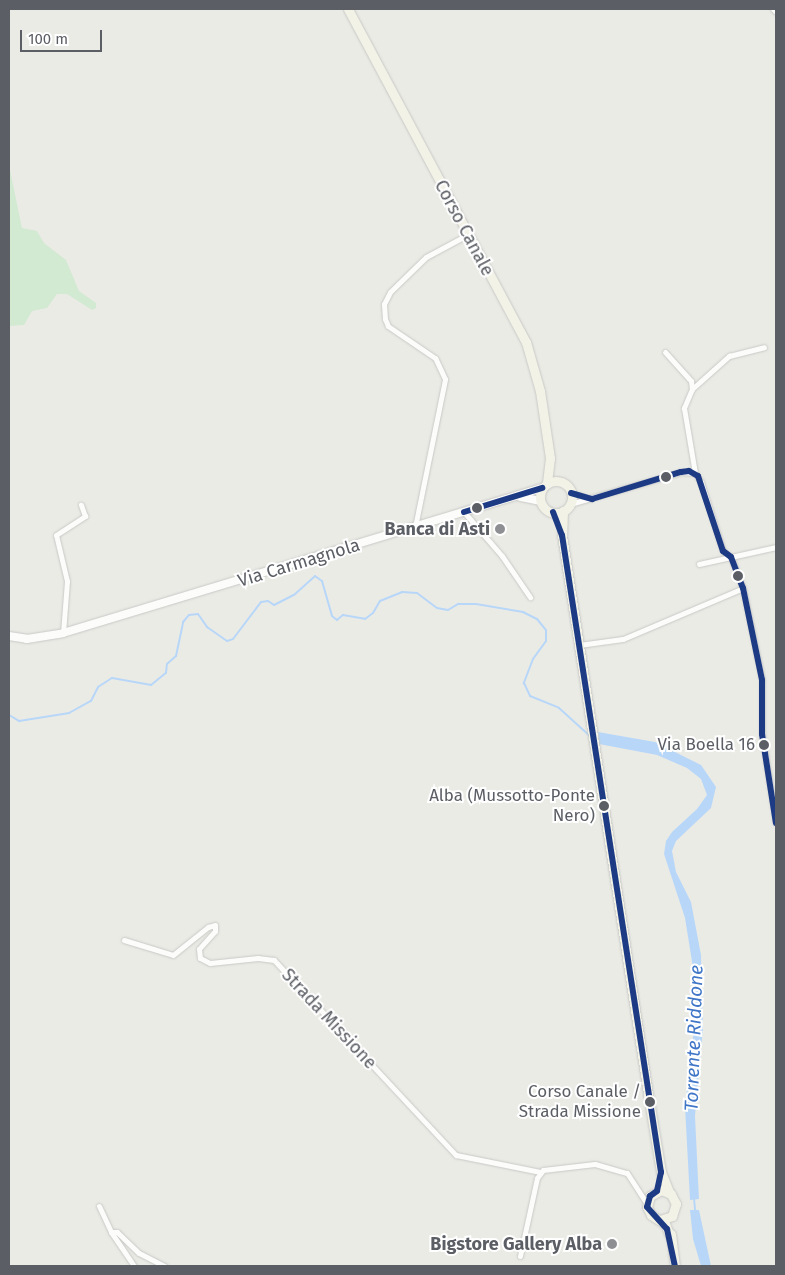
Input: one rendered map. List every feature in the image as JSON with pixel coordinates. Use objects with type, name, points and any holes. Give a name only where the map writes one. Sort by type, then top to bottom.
[{"type":"main road","name":"Corso Canale","points":[[348,9],[467,235],[526,342],[540,391],[550,458],[561,482],[571,493]]},
{"type":"main road","name":"Corso Canale","points":[[540,500],[545,486],[550,458]]},
{"type":"main road","points":[[545,486],[561,482]]},
{"type":"main road","name":"Via Carmagnola","points":[[9,636],[28,639],[63,633],[516,497],[545,486]]},
{"type":"main road","points":[[562,535],[566,507],[571,493]]},
{"type":"main road","name":"Via Carmagnola","points":[[516,497],[540,500]]},
{"type":"main road","points":[[540,500],[552,512],[562,535],[661,1172],[676,1204],[672,1216],[671,1238],[675,1266]]},
{"type":"main road","points":[[552,512],[566,507]]},
{"type":"main road","points":[[661,1172],[655,1192],[647,1204],[650,1215],[660,1220],[671,1238]]},
{"type":"main road","points":[[655,1192],[669,1192]]},
{"type":"main road","points":[[660,1220],[672,1216]]},
{"type":"street","points":[[773,9],[776,12]]},
{"type":"street","points":[[415,527],[445,379],[435,358],[388,326],[384,304],[390,292],[426,257],[467,235]]},
{"type":"street","points":[[764,347],[729,356],[692,389],[684,408],[695,473],[701,482],[723,551],[731,557],[743,588],[762,680],[762,734],[776,823]]},
{"type":"street","points":[[664,352],[691,381],[692,389]]},
{"type":"street","points":[[566,507],[681,472],[695,473]]},
{"type":"street","points":[[571,493],[592,499]]},
{"type":"street","points":[[63,633],[68,581],[56,535],[85,516],[81,505]]},
{"type":"street","points":[[464,512],[502,556],[530,597]]},
{"type":"street","points":[[699,564],[776,547]]},
{"type":"street","points":[[579,645],[623,639],[743,588]]},
{"type":"street","name":"Strada Missione","points":[[124,940],[172,955],[208,926],[215,925],[215,931],[199,949],[200,958],[210,963],[258,958],[274,960],[456,1155],[540,1172],[599,1164],[628,1173],[647,1204]]},
{"type":"street","points":[[520,1256],[540,1172]]},
{"type":"street","points":[[637,1189],[655,1192]]},
{"type":"street","points":[[99,1206],[111,1232],[134,1266]]},
{"type":"street","points":[[111,1232],[117,1232],[139,1253],[166,1266]]},
{"type":"green space","points":[[9,165],[22,228],[37,231],[44,243],[66,260],[79,291],[96,303],[96,308],[92,310],[67,294],[57,294],[47,308],[32,311],[24,325],[9,326]]},
{"type":"water","points":[[598,732],[655,742],[701,765],[716,787],[711,808],[676,841],[672,851],[676,872],[691,902],[701,955],[703,1028],[695,1116],[699,1199],[690,1200],[685,1107],[693,1038],[694,974],[685,918],[664,854],[666,841],[672,832],[697,809],[707,795],[701,779],[687,768],[657,755],[599,744]]},
{"type":"water","points":[[690,1210],[699,1210],[711,1266],[701,1266],[693,1239]]},
{"type":"waterway","name":"Torrente Riddone","points":[[9,715],[19,721],[69,713],[91,701],[98,687],[112,678],[151,685],[166,673],[167,664],[176,656],[183,622],[189,615],[198,614],[207,627],[227,641],[233,639],[261,602],[268,601],[274,605],[294,595],[315,576],[322,581],[332,616],[337,620],[343,615],[365,619],[373,613],[380,601],[402,592],[417,593],[437,608],[448,610],[458,604],[476,604],[523,612],[537,619],[546,630],[546,641],[533,659],[524,683],[530,696],[559,708],[590,736]]},
{"type":"waterway","name":"Torrente Riddone","points":[[694,1198],[695,1210]]},
{"type":"transit line","points":[[571,493],[592,499],[681,472],[689,471],[698,476],[723,551],[731,557],[743,588],[762,680],[762,734],[776,823]]},
{"type":"transit line","points":[[464,512],[542,488]]},
{"type":"transit line","points":[[553,512],[562,535],[661,1172],[657,1191],[650,1196],[647,1207],[667,1229],[675,1266]]},
{"type":"place","name":"Banca di Asti","points":[[500,529]]},
{"type":"place","name":"Via Boella 16","points":[[764,745]]},
{"type":"place","name":"Alba (Mussotto-Ponte Nero)","points":[[604,806]]},
{"type":"place","name":"Corso Canale / Strada Missione","points":[[650,1102]]},
{"type":"place","name":"Bigstore Gallery Alba","points":[[612,1244]]}]
